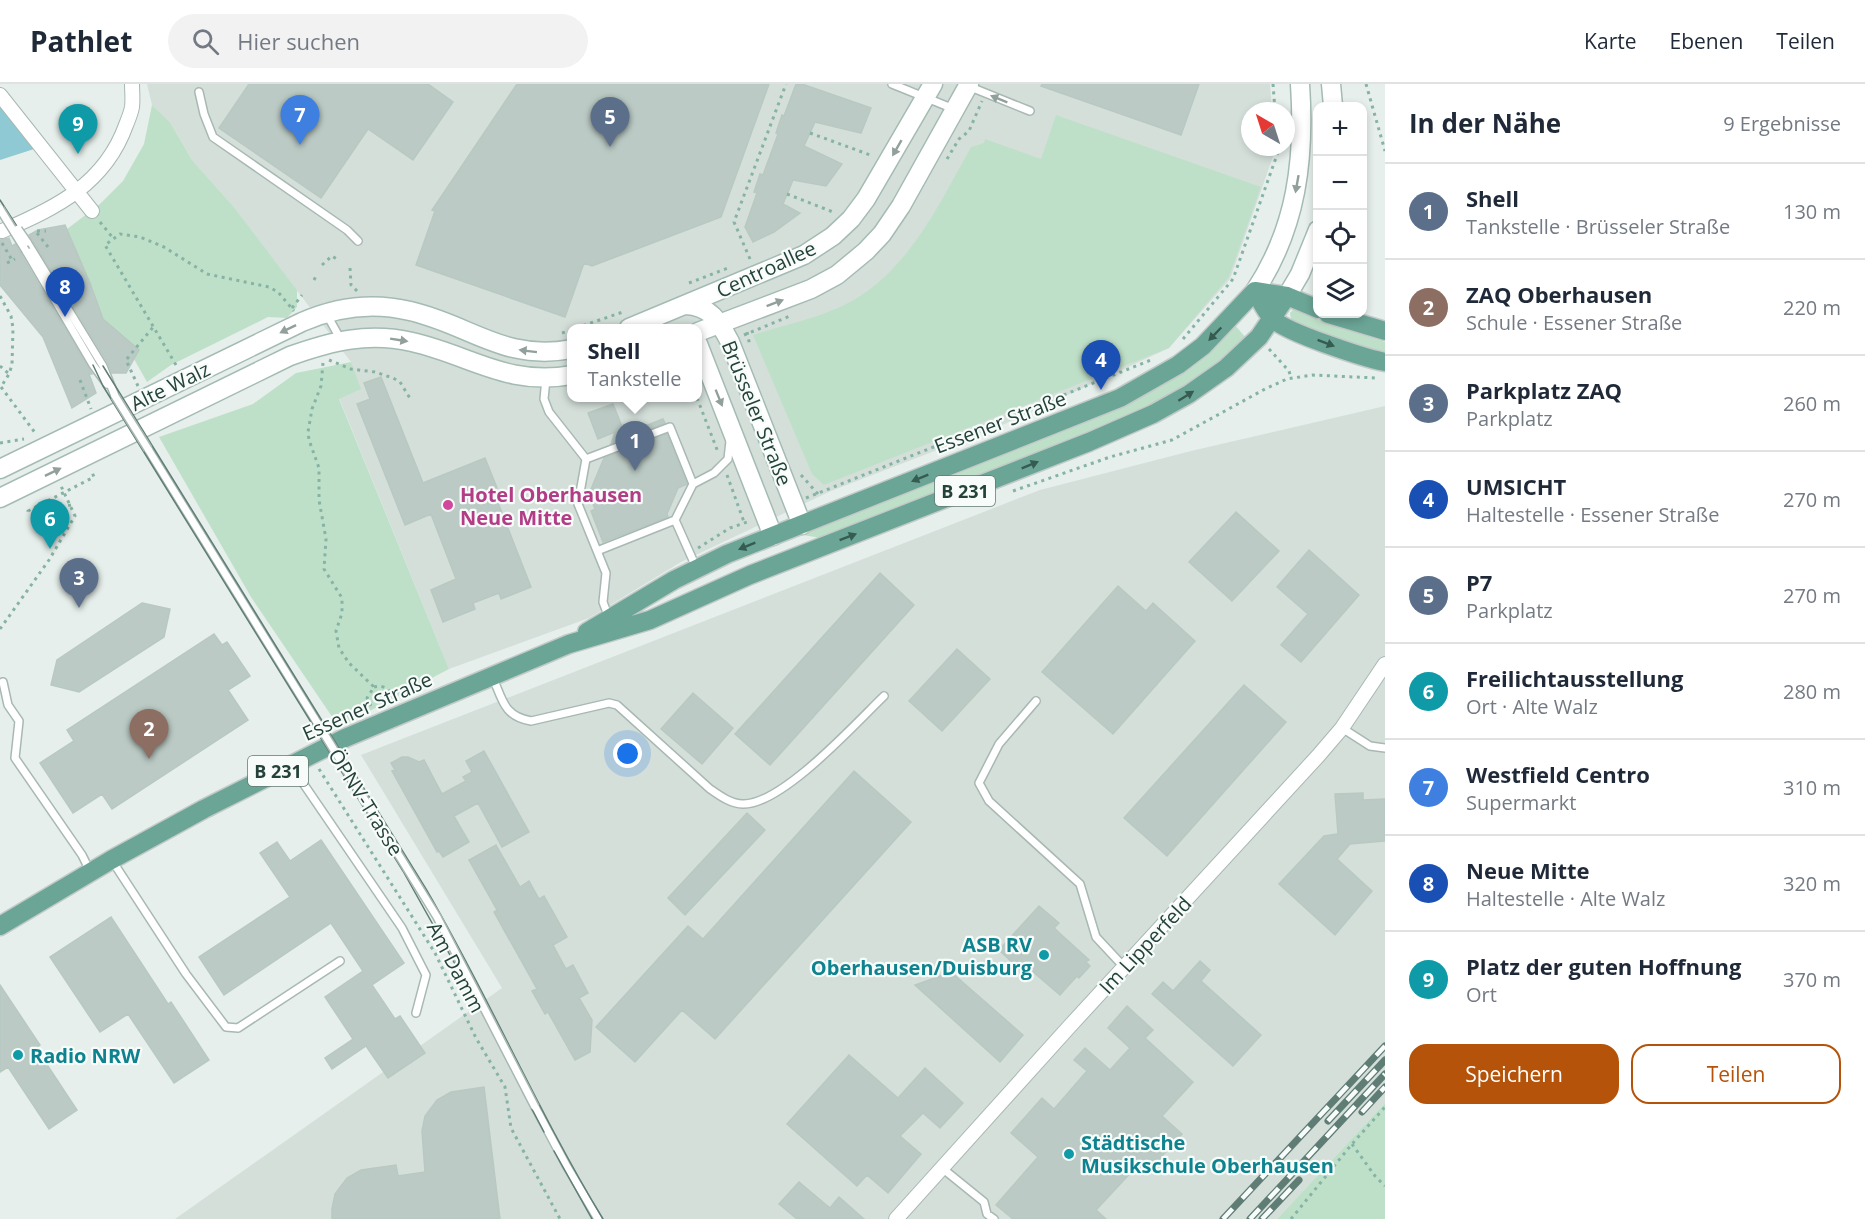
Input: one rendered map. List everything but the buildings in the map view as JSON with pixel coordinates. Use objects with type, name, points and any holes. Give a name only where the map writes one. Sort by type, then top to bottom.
[{"type":"main road","points":[[1255,291],[1287,296],[1313,307]]},
{"type":"main road","points":[[1255,291],[1272,320],[1384,370]]},
{"type":"main road","name":"Essener Straße","points":[[569,644],[609,618],[697,568],[1062,423],[1130,393],[1178,365],[1203,345],[1255,291]]},
{"type":"main road","name":"Essener Straße","points":[[0,926],[90,872],[204,809],[290,765],[400,714],[569,644],[650,620],[750,575],[1089,442],[1153,414],[1183,398],[1226,368],[1250,346],[1272,320],[1287,296]]},
{"type":"main road","points":[[1341,318],[1385,331]]},
{"type":"main road","points":[[794,558],[801,525]]},
{"type":"main road","points":[[773,536],[794,558]]},
{"type":"street","points":[[2,237],[77,192],[109,160],[122,135],[132,107],[132,84]]},
{"type":"street","points":[[1255,291],[1279,248],[1297,183],[1302,135],[1300,84]]},
{"type":"street","points":[[1331,84],[1333,102]]},
{"type":"street","name":"Centroallee","points":[[702,331],[818,286],[843,270],[866,250],[882,234],[901,206],[956,110],[967,85]]},
{"type":"street","name":"Centroallee","points":[[641,324],[694,306],[721,291],[804,255],[819,246],[841,228],[866,199],[929,91]]},
{"type":"street","points":[[0,94],[92,211]]},
{"type":"street","points":[[1287,296],[1300,274],[1313,240]]},
{"type":"street","points":[[694,306],[696,318],[694,324]]},
{"type":"street","name":"Brüsseler Straße","points":[[694,306],[710,312],[730,342],[801,525]]},
{"type":"street","points":[[334,311],[382,307],[410,311],[497,345],[522,351],[554,352],[567,350]]},
{"type":"street","name":"Alte Walz","points":[[0,469],[40,442],[144,399],[302,322],[334,311]]},
{"type":"street","points":[[341,340],[387,338],[410,341],[448,352],[507,374],[546,379],[567,376]]},
{"type":"street","name":"Alte Walz","points":[[0,498],[290,356],[341,340]]},
{"type":"street","name":"Brüsseler Straße","points":[[702,354],[773,536]]},
{"type":"street","name":"Im Lipperfeld","points":[[896,1219],[1275,806],[1342,728],[1385,664]]},
{"type":"lane","points":[[892,84],[929,91],[956,110]]},
{"type":"lane","points":[[967,85],[1030,111]]},
{"type":"lane","points":[[199,92],[213,137],[347,230],[358,241]]},
{"type":"lane","name":"ÖPNV-Trasse","points":[[0,206],[93,365],[115,396],[437,917],[536,1107],[598,1219]]},
{"type":"lane","points":[[334,311],[341,340]]},
{"type":"lane","points":[[546,379],[544,399],[549,411],[586,459],[578,504],[606,573],[603,602],[609,618]]},
{"type":"lane","points":[[586,459],[670,427],[693,484]]},
{"type":"lane","points":[[597,551],[675,520],[693,484],[714,473],[728,459],[732,430]]},
{"type":"lane","points":[[675,520],[697,568]]},
{"type":"lane","points":[[492,676],[506,708],[518,719],[531,722],[597,705],[609,703],[617,705],[710,789],[723,798],[743,804],[765,798],[787,786],[884,696]]},
{"type":"lane","points":[[3,682],[8,705],[19,721],[15,758],[82,855],[90,872]]},
{"type":"lane","points":[[1036,701],[999,744],[979,783],[989,801],[1080,884],[1096,937],[1124,968]]},
{"type":"lane","points":[[1342,728],[1370,746],[1385,748]]},
{"type":"lane","points":[[290,765],[402,928],[426,975],[416,1013]]},
{"type":"lane","points":[[111,860],[186,974],[226,1027],[238,1028],[340,961]]},
{"type":"lane","points":[[942,1168],[984,1202],[987,1214],[994,1219]]},
{"type":"path","points":[[750,259],[734,222],[786,84]]},
{"type":"path","points":[[1273,84],[1274,102]]},
{"type":"path","points":[[1366,84],[1385,151]]},
{"type":"path","points":[[959,139],[969,131],[983,98]]},
{"type":"path","points":[[772,122],[778,124]]},
{"type":"path","points":[[810,133],[872,158],[878,148]]},
{"type":"path","points":[[1180,342],[1233,279],[1277,156]]},
{"type":"path","points":[[750,181],[757,184]]},
{"type":"path","points":[[787,194],[833,212]]},
{"type":"path","points":[[827,217],[837,208]]},
{"type":"path","points":[[92,211],[113,238]]},
{"type":"path","points":[[46,231],[37,233],[46,248],[51,243]]},
{"type":"path","points":[[186,379],[105,245],[113,238],[120,234],[140,237],[164,247],[207,274],[269,287],[278,292],[297,315]]},
{"type":"path","points":[[2,237],[14,259],[7,263]]},
{"type":"path","points":[[741,262],[759,255]]},
{"type":"path","points":[[322,265],[332,256],[338,260]]},
{"type":"path","points":[[722,270],[731,266]]},
{"type":"path","points":[[350,268],[351,285],[357,291],[358,298]]},
{"type":"path","points":[[314,280],[317,274]]},
{"type":"path","points":[[292,309],[302,295]]},
{"type":"path","points":[[0,296],[11,316],[13,328],[12,365],[1,388],[40,442]]},
{"type":"path","points":[[126,360],[154,326]]},
{"type":"path","points":[[748,333],[751,348]]},
{"type":"path","points":[[1274,353],[1289,371],[1291,378]]},
{"type":"path","points":[[320,355],[323,374],[308,423],[308,432],[320,468],[320,500],[326,539],[324,569],[342,598],[342,613],[336,631],[339,648],[349,663],[374,687],[383,687],[391,693],[400,714]]},
{"type":"path","points":[[120,358],[126,360],[144,399]]},
{"type":"path","points":[[326,358],[351,369],[375,372],[393,378],[400,382],[411,400]]},
{"type":"path","points":[[808,497],[1151,360]]},
{"type":"path","points":[[0,366],[9,374]]},
{"type":"path","points":[[1010,492],[1110,457],[1172,440],[1264,389],[1291,378],[1384,370]]},
{"type":"path","points":[[80,380],[92,410],[83,415]]},
{"type":"path","points":[[0,443],[40,442]]},
{"type":"path","points":[[798,467],[802,477],[818,494]]},
{"type":"path","points":[[70,506],[31,514],[28,511],[94,477],[90,468]]},
{"type":"path","points":[[0,629],[49,560],[75,516],[62,487]]},
{"type":"path","points":[[371,706],[367,698],[374,687]]},
{"type":"path","name":"Am Damm","points":[[312,755],[435,953],[476,1038],[505,1087],[511,1128],[560,1219]]},
{"type":"path","points":[[1291,1219],[1385,1107]]},
{"type":"path","points":[[1352,1144],[1385,1186]]},
{"type":"shaded area","points":[[147,84],[1270,84],[1271,102],[1241,102],[1241,156],[1273,156],[1230,279],[1169,348],[1007,423],[831,491],[681,562],[589,618],[449,669],[339,398],[351,362],[234,207],[192,160],[170,122],[152,105]]},
{"type":"shaded area","points":[[1385,406],[1385,1103],[1277,1219],[175,1219],[502,988],[361,755],[1040,490],[1191,451]]},
{"type":"green space","points":[[152,105],[170,122],[192,160],[234,207],[297,290],[297,307],[287,318],[268,317],[171,365],[147,382],[134,359],[103,319],[67,229],[100,204],[123,181],[144,144]]},
{"type":"green space","points":[[1056,115],[1261,187],[1229,277],[1169,348],[824,485],[812,474],[753,335],[830,311],[863,294],[884,278],[918,238],[971,147],[984,143],[985,139],[1041,159]]},
{"type":"green space","points":[[1294,309],[1328,324],[1385,342],[1385,353],[1314,329],[1291,319],[1290,313]]},
{"type":"green space","points":[[1234,324],[1246,338],[1197,379],[1140,411],[1081,437],[821,538],[803,535],[803,533],[1096,416]]},
{"type":"green space","points":[[351,362],[361,389],[339,399],[449,669],[339,727],[251,597],[159,437],[253,404],[296,373]]},
{"type":"green space","points":[[1385,1103],[1385,1219],[1277,1219]]},
{"type":"water","points":[[0,104],[34,149],[0,160]]},
{"type":"tram line","points":[[0,200],[27,242]]},
{"type":"tram line","points":[[93,365],[103,386],[403,871],[488,1023]]},
{"type":"tram line","points":[[103,366],[426,889],[579,1179],[603,1219]]},
{"type":"tram line","points":[[523,1092],[544,1132]]},
{"type":"tram line","points":[[554,1151],[592,1219]]},
{"type":"railway","points":[[1223,1219],[1385,1046]]},
{"type":"railway","points":[[1328,1121],[1385,1060]]},
{"type":"railway","points":[[1250,1219],[1385,1074]]},
{"type":"railway","points":[[1362,1112],[1385,1087]]},
{"type":"railway","points":[[1262,1219],[1299,1180]]},
{"type":"place","name":"Westfield Centro","points":[[300,145]]},
{"type":"place","name":"P7","points":[[610,147]]},
{"type":"place","name":"Platz der guten Hoffnung","points":[[78,154]]},
{"type":"place","name":"Neue Mitte","points":[[65,317]]},
{"type":"place","name":"UMSICHT","points":[[1101,390]]},
{"type":"place","name":"Shell","points":[[635,471]]},
{"type":"place","name":"Hotel Oberhausen Neue Mitte","points":[[448,505]]},
{"type":"place","name":"Freilichtausstellung","points":[[50,549]]},
{"type":"place","name":"Parkplatz ZAQ","points":[[79,608]]},
{"type":"place","name":"ZAQ Oberhausen","points":[[149,759]]},
{"type":"place","name":"ASB RV Oberhausen/Duisburg","points":[[1044,955]]},
{"type":"place","name":"Radio NRW","points":[[18,1055]]},
{"type":"place","name":"Städtische Musikschule Oberhausen","points":[[1069,1154]]}]
